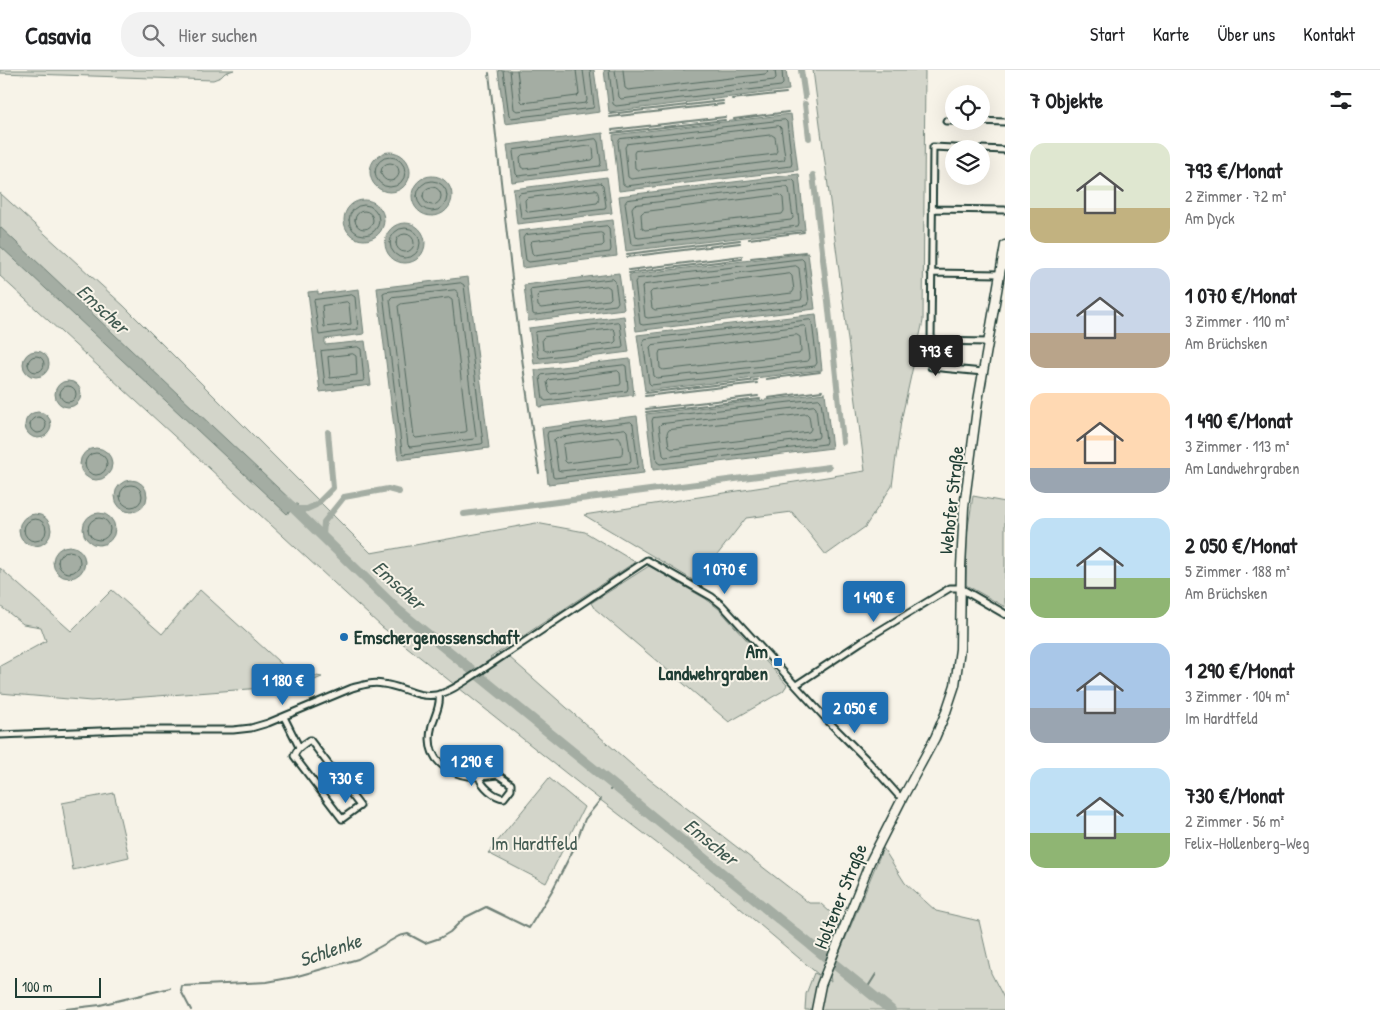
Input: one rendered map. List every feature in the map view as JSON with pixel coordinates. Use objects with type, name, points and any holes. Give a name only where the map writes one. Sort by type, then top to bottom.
[{"type":"main road","name":"Wehofer Straße","points":[[903,797],[931,746],[955,685],[960,649],[960,588],[964,507],[978,401],[1005,246]]},
{"type":"main road","name":"Holtener Straße","points":[[816,1010],[818,996],[826,973],[870,862],[903,797]]},
{"type":"street","points":[[990,121],[1005,122]]},
{"type":"street","points":[[945,148],[932,147],[931,367],[983,373]]},
{"type":"street","points":[[990,149],[1005,150]]},
{"type":"street","points":[[932,208],[1005,210]]},
{"type":"street","points":[[931,273],[1000,274]]},
{"type":"street","points":[[931,341],[988,342]]},
{"type":"street","points":[[0,735],[124,730],[233,730],[260,725],[284,717],[364,684],[385,684],[427,696],[448,692],[647,560],[712,597],[722,605],[829,722],[867,760],[898,795],[903,797]]},
{"type":"street","points":[[796,685],[861,642],[950,588],[960,588],[1005,614]]},
{"type":"street","points":[[439,694],[440,700],[430,737],[433,754],[448,769],[464,776],[498,775],[511,784],[511,790],[504,798],[498,797],[481,783],[479,777]]},
{"type":"street","points":[[284,717],[299,747]]},
{"type":"street","points":[[310,740],[360,806],[342,819],[294,756],[299,747],[310,740]]},
{"type":"green space","points":[[0,70],[234,70],[213,80],[0,73]]},
{"type":"green space","points":[[813,70],[925,70],[923,321],[901,421],[892,486],[865,527],[826,555],[792,512],[746,518],[696,582],[584,515],[865,471]]},
{"type":"green space","points":[[0,193],[124,306],[371,553],[536,523],[585,532],[635,562],[490,658],[497,664],[509,657],[640,772],[809,903],[820,903],[840,921],[820,976],[831,981],[830,976],[883,848],[905,883],[936,911],[979,921],[991,973],[1005,1000],[1005,1010],[805,1010],[806,994],[814,973],[819,975],[727,897],[586,789],[382,627],[0,276]]},
{"type":"green space","points":[[973,496],[1005,502],[1005,607],[966,585],[967,534]]},
{"type":"green space","points":[[649,566],[706,599],[719,609],[787,685],[783,691],[729,722],[594,608],[591,603]]},
{"type":"green space","points":[[0,568],[71,631],[112,590],[162,634],[200,590],[289,671],[322,677],[302,685],[91,701],[0,693],[0,666],[46,641],[41,627],[23,624],[0,606]]},
{"type":"green space","name":"Im Hardtfeld","points":[[549,778],[584,807],[546,883],[488,853]]},
{"type":"green space","points":[[114,793],[129,857],[73,870],[62,803]]},
{"type":"water","points":[[498,70],[594,70],[600,112],[505,124]]},
{"type":"water","points":[[604,70],[786,70],[789,90],[609,112]]},
{"type":"water","points":[[791,114],[798,170],[619,191],[613,135]]},
{"type":"water","points":[[603,133],[607,170],[512,182],[507,145]]},
{"type":"water","points":[[390,152],[401,155],[407,161],[410,172],[407,183],[401,189],[390,192],[379,189],[373,183],[370,172],[373,161],[379,155]]},
{"type":"water","points":[[799,174],[805,230],[626,251],[619,196]]},
{"type":"water","points":[[428,176],[436,176],[443,179],[449,185],[452,196],[449,207],[443,213],[436,216],[428,216],[421,213],[415,207],[412,200],[412,192],[415,185],[421,179]]},
{"type":"water","points":[[607,177],[612,213],[517,224],[513,189]]},
{"type":"water","points":[[368,200],[375,203],[381,209],[384,220],[383,228],[375,237],[368,240],[360,240],[353,237],[345,228],[344,216],[347,209],[356,201]]},
{"type":"water","points":[[613,220],[617,256],[522,268],[518,231]]},
{"type":"water","points":[[409,223],[416,226],[422,232],[425,243],[424,251],[416,260],[409,263],[401,263],[394,260],[386,251],[385,239],[388,232],[397,224]]},
{"type":"water","points":[[0,227],[298,505],[287,514],[0,246]]},
{"type":"water","points":[[808,253],[815,309],[636,331],[629,275]]},
{"type":"water","points":[[619,273],[624,309],[528,321],[524,285]]},
{"type":"water","points":[[468,277],[489,448],[398,460],[377,288]]},
{"type":"water","points":[[359,289],[364,334],[325,339],[325,345],[365,341],[371,385],[320,392],[308,292],[318,291],[318,294]]},
{"type":"water","points":[[816,314],[822,370],[645,391],[637,335]]},
{"type":"water","points":[[624,316],[629,352],[534,364],[529,328]]},
{"type":"water","points":[[36,351],[45,355],[49,364],[45,373],[36,377],[27,373],[23,364],[27,355]]},
{"type":"water","points":[[630,359],[634,395],[539,407],[535,370]]},
{"type":"water","points":[[68,381],[77,385],[81,394],[77,403],[68,407],[59,403],[55,394],[59,385]]},
{"type":"water","points":[[825,393],[832,448],[653,470],[646,414]]},
{"type":"water","points":[[38,412],[47,416],[51,425],[47,434],[38,438],[29,434],[25,425],[29,416]]},
{"type":"water","points":[[637,416],[644,473],[548,484],[542,428]]},
{"type":"water","points":[[96,448],[107,453],[112,464],[107,475],[96,480],[85,475],[80,464],[85,453]]},
{"type":"water","points":[[131,480],[142,485],[147,496],[142,507],[131,512],[120,507],[115,496],[120,485]]},
{"type":"water","points":[[99,513],[110,518],[115,529],[110,540],[99,545],[88,540],[83,529],[88,518]]},
{"type":"water","points":[[35,514],[46,519],[51,530],[46,541],[35,546],[24,541],[19,530],[24,519]]},
{"type":"water","points":[[69,546],[80,551],[85,562],[80,573],[69,578],[58,573],[53,562],[58,551]]},
{"type":"waterway","points":[[801,70],[805,97]]},
{"type":"waterway","points":[[489,73],[517,323],[539,473]]},
{"type":"waterway","points":[[732,99],[786,93]]},
{"type":"waterway","points":[[609,114],[723,101]]},
{"type":"waterway","points":[[610,117],[723,104]]},
{"type":"waterway","points":[[805,104],[809,138]]},
{"type":"waterway","points":[[734,119],[788,112]]},
{"type":"waterway","points":[[612,130],[725,117]]},
{"type":"waterway","points":[[612,133],[725,120]]},
{"type":"waterway","points":[[813,175],[843,442]]},
{"type":"waterway","points":[[749,239],[804,232]]},
{"type":"waterway","points":[[627,254],[740,240]]},
{"type":"waterway","points":[[627,257],[740,243]]},
{"type":"waterway","points":[[751,258],[805,252]]},
{"type":"waterway","points":[[629,270],[742,256]]},
{"type":"waterway","points":[[629,273],[742,259]]},
{"type":"waterway","points":[[766,379],[820,372]]},
{"type":"waterway","points":[[645,393],[757,380]]},
{"type":"waterway","points":[[645,396],[757,383]]},
{"type":"waterway","points":[[768,398],[822,391]]},
{"type":"waterway","points":[[646,409],[758,396]]},
{"type":"waterway","points":[[646,412],[760,399]]},
{"type":"waterway","points":[[294,509],[307,509],[316,505],[333,488],[328,432]]},
{"type":"waterway","points":[[464,514],[829,467]]},
{"type":"waterway","points":[[323,536],[324,522],[344,497],[388,489],[399,492]]},
{"type":"waterway","name":"Emscher","points":[[285,500],[399,611],[891,1010]]},
{"type":"waterway","name":"Schlenke","points":[[610,790],[614,786]]},
{"type":"waterway","name":"Schlenke","points":[[191,1010],[181,991],[182,986],[267,982],[294,977],[358,959],[399,936],[408,934],[425,943],[440,938],[450,932],[464,918],[486,907],[529,928],[553,889],[573,850],[585,819],[601,799]]},
{"type":"waterway","points":[[866,990],[876,974]]},
{"type":"waterway","name":"Schlenke","points":[[57,1010],[100,1005],[170,988]]},
{"type":"place","name":"Emschergenossenschaft","points":[[344,637]]},
{"type":"place","name":"Am Landwehrgraben","points":[[778,662]]}]
